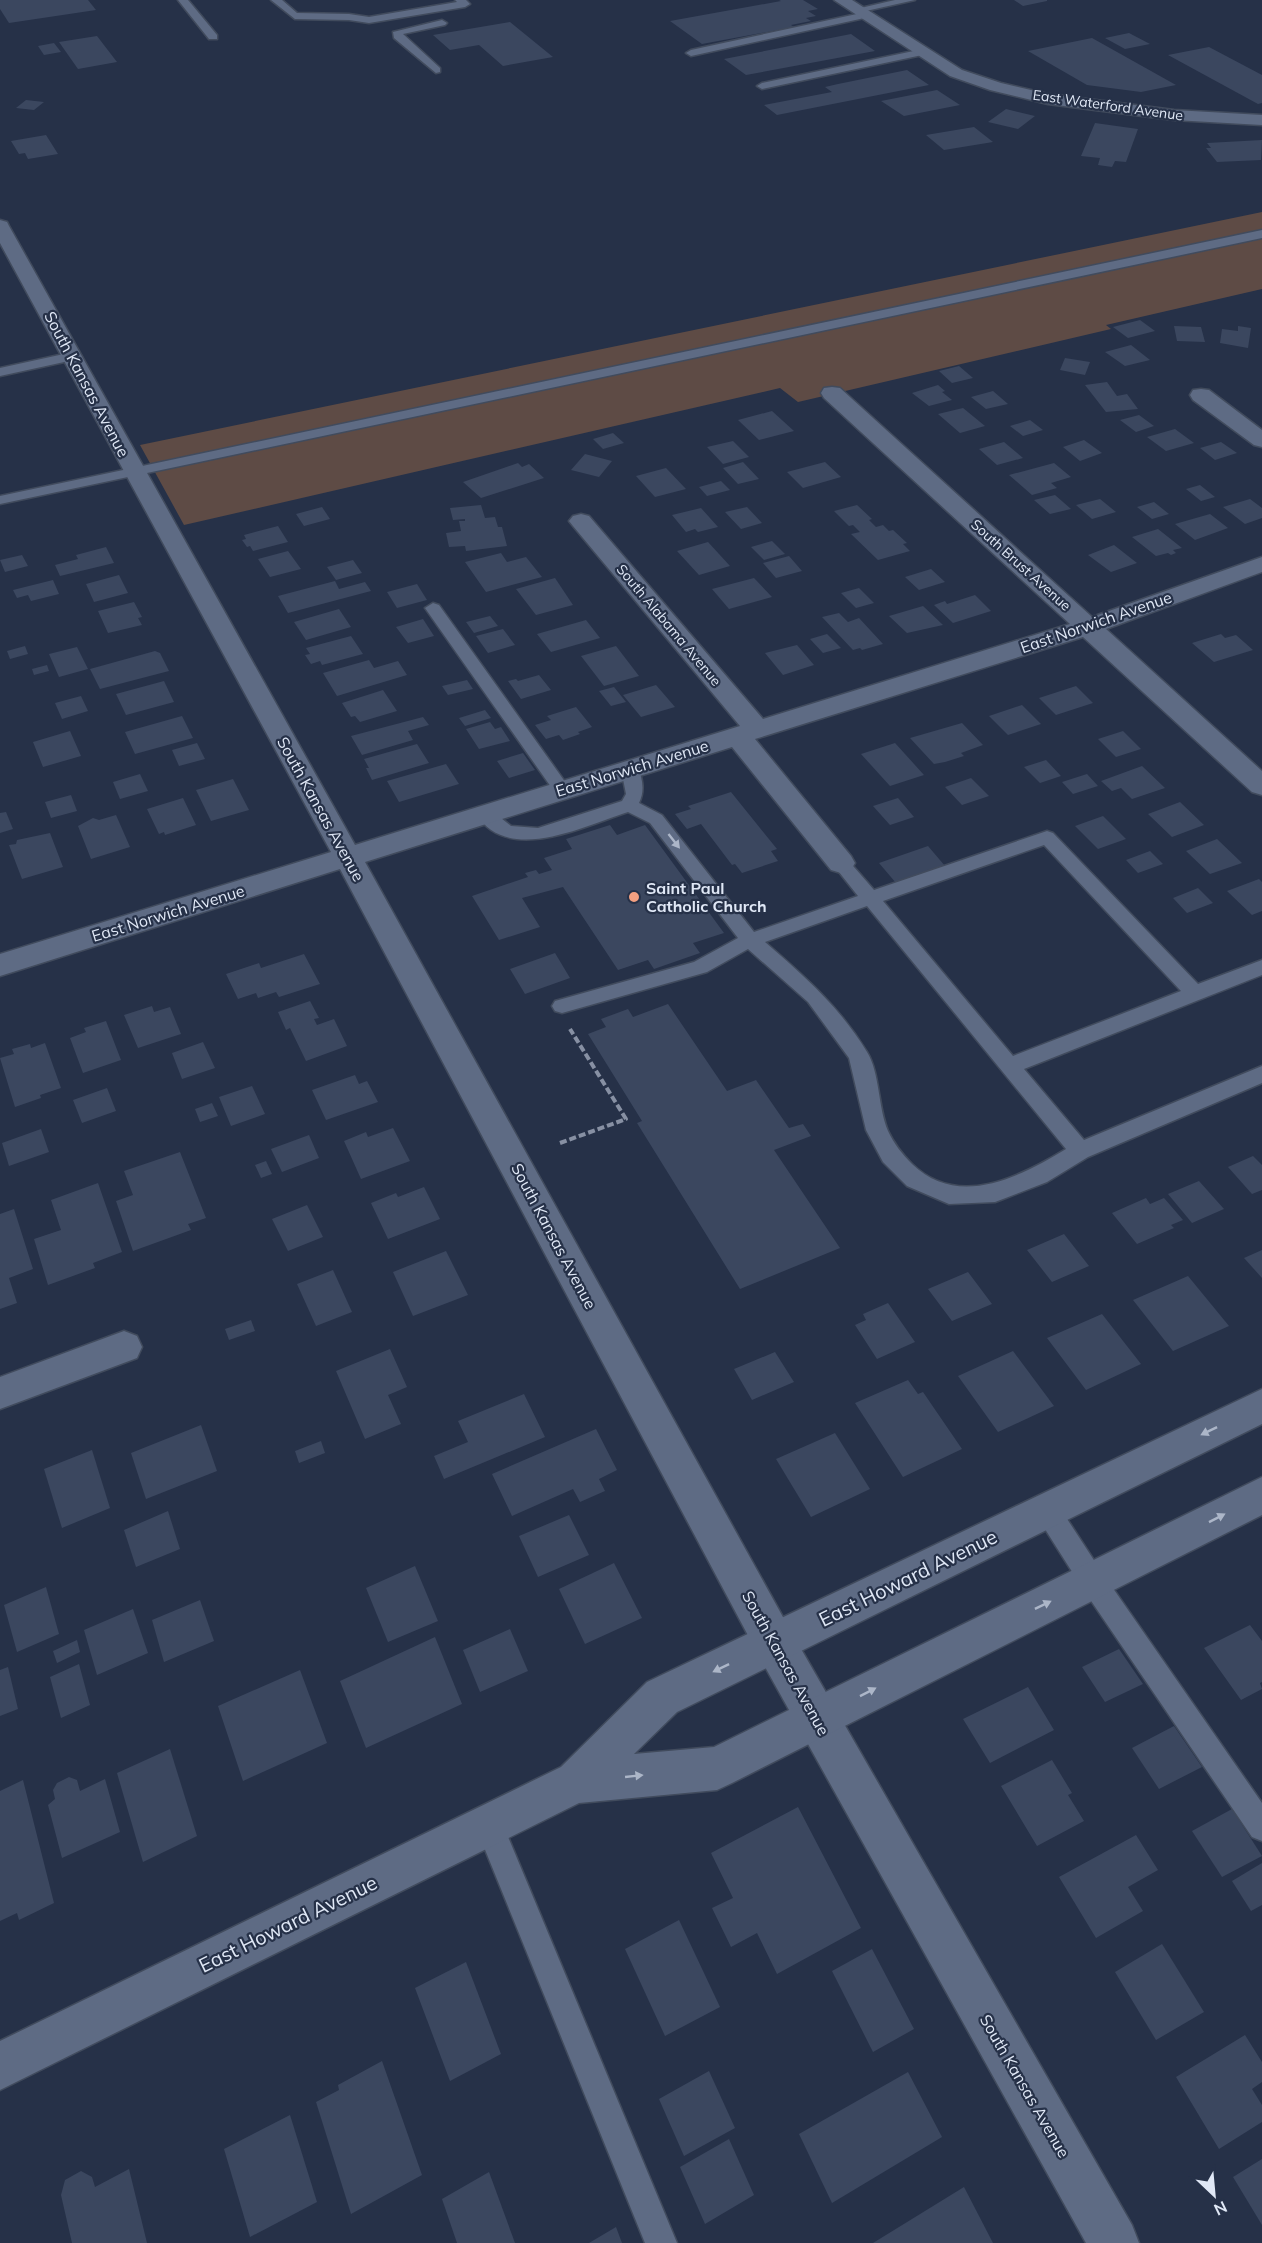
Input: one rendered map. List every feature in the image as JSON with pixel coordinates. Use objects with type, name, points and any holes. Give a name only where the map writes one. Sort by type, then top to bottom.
[{"type":"street","name":"East Waterford Avenue","points":[[842,0],[956,73],[996,87],[1048,99],[1174,116],[1262,120]]},
{"type":"street","name":"South Kansas Avenue","points":[[0,226],[74,356],[135,472],[348,857],[774,1642],[1114,2243]]},
{"type":"street","name":"South Brust Avenue","points":[[832,393],[1262,786]]},
{"type":"street","points":[[1201,395],[1262,440]]},
{"type":"street","name":"South Alabama Avenue","points":[[581,521],[747,732],[841,863]]},
{"type":"street","name":"East Norwich Avenue","points":[[0,965],[1088,627],[1262,564]]},
{"type":"street","points":[[0,1393],[124,1347]]},
{"type":"street","name":"East Howard Avenue","points":[[0,2066],[576,1782],[662,1697],[1262,1406]]},
{"type":"street","name":"East Howard Avenue","points":[[576,1782],[717,1768],[1262,1495]]},
{"type":"lane","points":[[183,0],[213,37]]},
{"type":"lane","points":[[276,0],[295,16],[349,16],[369,20],[463,2],[473,12]]},
{"type":"lane","points":[[691,53],[910,0]]},
{"type":"lane","points":[[436,70],[398,36],[398,32],[456,20]]},
{"type":"lane","points":[[762,86],[923,52]]},
{"type":"lane","points":[[0,500],[1262,234]]},
{"type":"lane","points":[[0,372],[74,356]]},
{"type":"lane","points":[[433,608],[562,790]]},
{"type":"lane","points":[[485,814],[506,832],[539,834],[629,805],[635,794],[630,769]]},
{"type":"lane","points":[[629,805],[657,819],[750,940],[814,997],[859,1056],[877,1130],[891,1156],[915,1180],[949,1194],[995,1193],[1039,1176],[1080,1151],[1262,1074]]},
{"type":"lane","points":[[562,1006],[700,968],[750,940],[1047,837],[1195,994]]},
{"type":"lane","points":[[841,863],[1080,1151]]},
{"type":"lane","points":[[1010,1066],[1262,967]]},
{"type":"lane","points":[[1047,1510],[1092,1580],[1262,1827]]},
{"type":"lane","points":[[489,1825],[661,2243]]},
{"type":"path","points":[[560,1143],[626,1119],[565,1021],[562,1006]]},
{"type":"shaded area","points":[[1262,212],[1262,289],[1106,325],[1111,329],[798,402],[780,388],[184,525],[140,445]]},
{"type":"building","points":[[0,0],[88,0],[96,10],[9,23],[0,9]]},
{"type":"building","points":[[779,0],[803,0],[818,9],[808,11],[816,16],[806,18],[811,21],[791,25],[794,27],[702,44],[670,21],[781,1]]},
{"type":"building","points":[[1014,0],[1047,0],[1047,1],[1023,6]]},
{"type":"building","points":[[510,22],[553,57],[503,66],[479,45],[450,50],[433,35]]},
{"type":"building","points":[[1129,33],[1150,44],[1125,49],[1105,38]]},
{"type":"building","points":[[851,34],[875,51],[746,75],[724,59]]},
{"type":"building","points":[[97,36],[117,62],[78,69],[59,42]]},
{"type":"building","points":[[1092,38],[1176,85],[1141,92],[1087,85],[1028,51]]},
{"type":"building","points":[[54,43],[61,52],[44,55],[38,46]]},
{"type":"building","points":[[1209,47],[1262,75],[1262,103],[1258,104],[1168,55]]},
{"type":"building","points":[[907,70],[929,85],[777,115],[764,105],[832,92],[825,87]]},
{"type":"building","points":[[937,90],[960,105],[904,116],[881,101]]},
{"type":"building","points":[[26,100],[44,102],[34,110],[16,108]]},
{"type":"building","points":[[1006,109],[1035,116],[1018,129],[988,122]]},
{"type":"building","points":[[1095,123],[1138,129],[1126,162],[1115,161],[1112,167],[1098,165],[1100,158],[1081,156]]},
{"type":"building","points":[[974,127],[993,142],[944,150],[926,135]]},
{"type":"building","points":[[46,135],[58,154],[28,159],[25,153],[19,154],[11,141]]},
{"type":"building","points":[[1262,140],[1261,160],[1217,162],[1206,148],[1211,148],[1207,143]]},
{"type":"building","points":[[1140,320],[1155,331],[1128,338],[1113,327]]},
{"type":"building","points":[[1174,326],[1201,327],[1205,342],[1177,341]]},
{"type":"building","points":[[1238,326],[1251,328],[1248,348],[1220,343],[1222,329],[1238,331]]},
{"type":"building","points":[[1131,345],[1150,360],[1125,366],[1105,352]]},
{"type":"building","points":[[1065,358],[1090,362],[1085,375],[1060,370]]},
{"type":"building","points":[[959,366],[973,378],[952,383],[939,371]]},
{"type":"building","points":[[1107,382],[1117,396],[1127,394],[1138,409],[1106,412],[1085,385]]},
{"type":"building","points":[[938,385],[945,391],[942,392],[952,400],[929,406],[912,393]]},
{"type":"building","points":[[993,391],[1008,404],[986,409],[971,397]]},
{"type":"building","points":[[963,408],[985,426],[960,433],[938,414]]},
{"type":"building","points":[[772,411],[794,431],[759,440],[738,420]]},
{"type":"building","points":[[1139,415],[1154,426],[1136,432],[1120,420]]},
{"type":"building","points":[[1030,420],[1043,430],[1023,436],[1010,426]]},
{"type":"building","points":[[1175,429],[1194,443],[1166,451],[1147,437]]},
{"type":"building","points":[[613,433],[624,443],[603,449],[593,439]]},
{"type":"building","points":[[1084,440],[1102,453],[1080,461],[1063,447]]},
{"type":"building","points":[[733,441],[749,457],[723,464],[707,447]]},
{"type":"building","points":[[1004,442],[1023,458],[997,465],[979,449]]},
{"type":"building","points":[[1221,442],[1237,453],[1215,460],[1200,448]]},
{"type":"building","points":[[585,454],[612,461],[599,477],[571,470]]},
{"type":"building","points":[[743,462],[759,479],[738,484],[723,468]]},
{"type":"building","points":[[825,462],[841,477],[803,488],[787,472]]},
{"type":"building","points":[[518,463],[522,467],[529,464],[544,478],[481,498],[463,482]]},
{"type":"building","points":[[1054,463],[1071,477],[1051,483],[1057,488],[1032,495],[1009,475]]},
{"type":"building","points":[[666,468],[686,489],[655,497],[636,476]]},
{"type":"building","points":[[721,481],[730,490],[707,496],[699,487]]},
{"type":"building","points":[[1200,485],[1215,497],[1201,501],[1186,489]]},
{"type":"building","points":[[1055,495],[1071,509],[1050,514],[1034,500]]},
{"type":"building","points":[[1100,499],[1116,512],[1092,519],[1076,505]]},
{"type":"building","points":[[1250,499],[1262,508],[1262,518],[1245,524],[1223,507]]},
{"type":"building","points":[[1154,502],[1169,514],[1152,519],[1137,507]]},
{"type":"building","points":[[481,505],[485,518],[495,517],[498,527],[502,527],[507,546],[466,551],[465,546],[449,547],[446,533],[461,531],[459,521],[465,521],[465,519],[453,520],[450,508]]},
{"type":"building","points":[[857,505],[872,519],[869,520],[876,527],[883,525],[889,531],[893,530],[907,543],[903,544],[910,551],[878,560],[851,534],[860,532],[853,525],[849,526],[834,511]]},
{"type":"building","points":[[322,507],[330,519],[304,526],[296,514]]},
{"type":"building","points":[[747,507],[762,523],[741,529],[725,512]]},
{"type":"building","points":[[701,508],[718,527],[698,532],[695,529],[686,532],[672,515]]},
{"type":"building","points":[[1210,514],[1228,528],[1195,540],[1175,524]]},
{"type":"building","points":[[278,526],[288,542],[253,551],[242,540],[246,539],[244,535]]},
{"type":"building","points":[[1158,529],[1182,548],[1173,550],[1176,553],[1171,555],[1168,553],[1156,556],[1132,537]]},
{"type":"building","points":[[772,541],[785,554],[764,560],[751,547]]},
{"type":"building","points":[[708,542],[730,566],[699,575],[677,551]]},
{"type":"building","points":[[1114,545],[1137,563],[1111,572],[1088,555]]},
{"type":"building","points":[[106,547],[114,563],[60,576],[55,565],[78,559],[76,555]]},
{"type":"building","points":[[288,551],[301,569],[270,577],[258,559]]},
{"type":"building","points":[[501,553],[507,562],[526,557],[542,577],[486,592],[465,562]]},
{"type":"building","points":[[22,555],[28,566],[5,572],[0,560]]},
{"type":"building","points":[[789,556],[802,571],[776,578],[763,563]]},
{"type":"building","points":[[353,560],[362,573],[336,580],[327,567]]},
{"type":"building","points":[[931,569],[945,582],[919,590],[905,577]]},
{"type":"building","points":[[119,575],[128,593],[94,602],[86,584]]},
{"type":"building","points":[[555,578],[573,605],[536,615],[516,589]]},
{"type":"building","points":[[754,578],[772,597],[729,609],[712,589]]},
{"type":"building","points":[[53,580],[59,594],[31,601],[28,595],[17,598],[13,590]]},
{"type":"building","points":[[335,581],[339,589],[365,582],[371,591],[288,613],[278,596]]},
{"type":"building","points":[[417,584],[427,600],[397,608],[387,592]]},
{"type":"building","points":[[859,588],[874,603],[856,608],[841,593]]},
{"type":"building","points":[[975,595],[991,611],[953,623],[934,605],[945,601],[947,604]]},
{"type":"building","points":[[134,602],[142,617],[138,618],[142,625],[108,633],[98,611]]},
{"type":"building","points":[[923,606],[943,625],[907,633],[889,616]]},
{"type":"building","points":[[339,609],[351,627],[306,640],[294,622]]},
{"type":"building","points":[[839,613],[848,622],[859,618],[883,644],[853,650],[822,617]]},
{"type":"building","points":[[490,616],[498,626],[474,633],[466,622]]},
{"type":"building","points":[[423,619],[434,636],[408,643],[396,627]]},
{"type":"building","points":[[586,620],[600,638],[551,652],[537,634]]},
{"type":"building","points":[[503,629],[515,645],[488,653],[476,636]]},
{"type":"building","points":[[827,634],[841,648],[823,653],[810,639]]},
{"type":"building","points":[[1221,634],[1225,638],[1236,635],[1253,650],[1214,662],[1192,643]]},
{"type":"building","points":[[351,636],[363,654],[322,665],[320,661],[311,664],[305,655],[310,654],[306,648]]},
{"type":"building","points":[[797,645],[814,665],[783,675],[765,653]]},
{"type":"building","points":[[25,646],[28,654],[10,659],[7,651]]},
{"type":"building","points":[[616,646],[639,676],[604,686],[581,656]]},
{"type":"building","points":[[77,647],[88,669],[59,677],[49,654]]},
{"type":"building","points":[[155,651],[160,653],[169,671],[100,689],[90,669]]},
{"type":"building","points":[[369,660],[374,668],[398,661],[407,675],[337,696],[323,673]]},
{"type":"building","points":[[47,665],[49,671],[34,675],[32,669]]},
{"type":"building","points":[[539,675],[551,690],[521,699],[508,681],[516,679],[518,681]]},
{"type":"building","points":[[467,680],[473,689],[448,695],[442,686]]},
{"type":"building","points":[[164,681],[174,702],[126,715],[116,694]]},
{"type":"building","points":[[656,685],[675,707],[641,717],[623,695]]},
{"type":"building","points":[[1076,686],[1093,703],[1056,715],[1039,698]]},
{"type":"building","points":[[614,687],[626,702],[611,706],[599,691]]},
{"type":"building","points":[[383,690],[397,711],[360,722],[355,716],[351,717],[342,703]]},
{"type":"building","points":[[81,696],[88,711],[62,719],[55,703]]},
{"type":"building","points":[[1022,705],[1041,724],[1008,735],[989,716]]},
{"type":"building","points":[[576,707],[592,727],[578,732],[580,734],[563,740],[559,735],[546,739],[535,725],[551,720],[547,716]]},
{"type":"building","points":[[485,710],[491,718],[465,726],[459,718]]},
{"type":"building","points":[[182,716],[193,738],[135,754],[125,732]]},
{"type":"building","points":[[423,717],[429,725],[408,731],[413,740],[362,755],[351,736]]},
{"type":"building","points":[[490,722],[495,729],[501,727],[510,741],[479,749],[466,729]]},
{"type":"building","points":[[962,723],[983,745],[961,753],[964,756],[945,762],[934,764],[910,738]]},
{"type":"building","points":[[70,731],[81,756],[43,767],[33,742]]},
{"type":"building","points":[[1123,731],[1141,749],[1116,757],[1098,739]]},
{"type":"building","points":[[197,743],[205,759],[179,766],[172,750]]},
{"type":"building","points":[[895,743],[924,775],[890,786],[861,754]]},
{"type":"building","points":[[417,744],[429,763],[372,780],[364,759]]},
{"type":"building","points":[[523,753],[535,770],[509,778],[497,761]]},
{"type":"building","points":[[1046,760],[1061,776],[1040,783],[1024,767]]},
{"type":"building","points":[[446,764],[459,784],[399,802],[387,781]]},
{"type":"building","points":[[1142,766],[1165,788],[1132,799],[1121,788],[1112,791],[1101,781]]},
{"type":"building","points":[[140,774],[148,791],[120,799],[113,782]]},
{"type":"building","points":[[1087,774],[1098,786],[1073,794],[1062,782]]},
{"type":"building","points":[[971,778],[989,796],[962,805],[945,787]]},
{"type":"building","points":[[233,779],[249,810],[211,821],[196,790]]},
{"type":"building","points":[[731,792],[777,849],[771,851],[778,861],[742,873],[735,864],[732,865],[701,824],[687,829],[675,814],[691,809],[688,806]]},
{"type":"building","points":[[71,795],[77,811],[51,818],[45,802]]},
{"type":"building","points":[[183,798],[196,825],[165,835],[164,832],[159,834],[147,809]]},
{"type":"building","points":[[898,798],[914,817],[890,825],[873,806]]},
{"type":"building","points":[[1180,802],[1204,825],[1172,837],[1148,814]]},
{"type":"building","points":[[6,812],[13,829],[0,833],[0,813]]},
{"type":"building","points":[[116,815],[130,847],[91,859],[78,826],[93,818],[99,820]]},
{"type":"building","points":[[1103,816],[1126,839],[1098,849],[1075,826]]},
{"type":"building","name":"Saint Paul Catholic Church","points":[[610,825],[617,835],[645,825],[724,933],[693,943],[700,953],[654,969],[648,960],[618,970],[563,887],[522,898],[540,927],[499,940],[472,896],[528,877],[525,873],[536,870],[539,874],[552,870],[544,858],[572,849],[566,839]]},
{"type":"building","points":[[50,833],[63,867],[22,879],[9,845],[16,844],[17,840]]},
{"type":"building","points":[[1217,839],[1242,863],[1210,874],[1186,851]]},
{"type":"building","points":[[928,846],[945,866],[896,883],[879,863]]},
{"type":"building","points":[[1150,851],[1163,864],[1138,873],[1126,860]]},
{"type":"building","points":[[1259,879],[1262,882],[1262,911],[1252,915],[1227,891]]},
{"type":"building","points":[[1198,888],[1213,903],[1187,913],[1173,898]]},
{"type":"building","points":[[555,953],[570,978],[525,994],[510,969]]},
{"type":"building","points":[[304,954],[320,984],[279,997],[276,992],[258,998],[256,993],[238,999],[226,974],[259,963],[261,968]]},
{"type":"building","points":[[310,1001],[319,1018],[314,1019],[317,1025],[334,1019],[347,1046],[306,1061],[290,1028],[286,1030],[278,1012]]},
{"type":"building","points":[[668,1004],[727,1091],[756,1080],[789,1128],[803,1124],[811,1136],[774,1150],[840,1248],[740,1289],[637,1123],[642,1121],[588,1034],[606,1027],[601,1019],[628,1009],[633,1017]]},
{"type":"building","points":[[152,1006],[154,1012],[170,1007],[181,1034],[138,1048],[124,1015]]},
{"type":"building","points":[[106,1021],[121,1060],[83,1073],[70,1038],[86,1032],[84,1028]]},
{"type":"building","points":[[203,1042],[215,1068],[182,1079],[172,1053]]},
{"type":"building","points":[[45,1043],[61,1088],[15,1107],[0,1058],[14,1054],[12,1049],[30,1044],[31,1048]]},
{"type":"building","points":[[355,1075],[359,1084],[367,1081],[378,1102],[326,1120],[312,1090]]},
{"type":"building","points":[[252,1086],[265,1114],[231,1126],[219,1097]]},
{"type":"building","points":[[107,1088],[116,1111],[82,1123],[73,1100]]},
{"type":"building","points":[[212,1103],[218,1116],[200,1122],[195,1109]]},
{"type":"building","points":[[393,1128],[410,1161],[361,1179],[344,1141],[366,1132],[368,1137]]},
{"type":"building","points":[[41,1129],[49,1152],[9,1166],[2,1143]]},
{"type":"building","points":[[309,1135],[319,1158],[282,1172],[271,1149]]},
{"type":"building","points":[[180,1152],[206,1218],[188,1224],[191,1230],[133,1251],[116,1201],[133,1195],[124,1171]]},
{"type":"building","points":[[1253,1156],[1262,1165],[1262,1190],[1252,1194],[1228,1167]]},
{"type":"building","points":[[266,1161],[272,1174],[261,1178],[255,1165]]},
{"type":"building","points":[[1199,1181],[1224,1209],[1192,1223],[1168,1194]]},
{"type":"building","points":[[98,1183],[122,1252],[93,1263],[95,1268],[48,1285],[34,1239],[61,1230],[51,1200]]},
{"type":"building","points":[[424,1187],[440,1219],[388,1239],[371,1203],[396,1193],[398,1197]]},
{"type":"building","points":[[1146,1198],[1150,1204],[1164,1198],[1183,1220],[1171,1225],[1174,1228],[1137,1244],[1112,1213]]},
{"type":"building","points":[[307,1205],[323,1237],[288,1251],[272,1219]]},
{"type":"building","points":[[14,1209],[33,1269],[9,1278],[17,1303],[0,1309],[0,1214]]},
{"type":"building","points":[[1064,1234],[1089,1266],[1052,1282],[1027,1250]]},
{"type":"building","points":[[1262,1250],[1262,1278],[1244,1258]]},
{"type":"building","points":[[446,1251],[468,1295],[413,1316],[393,1272]]},
{"type":"building","points":[[333,1270],[352,1312],[316,1326],[297,1284]]},
{"type":"building","points":[[968,1272],[992,1304],[952,1321],[928,1289]]},
{"type":"building","points":[[1188,1276],[1229,1326],[1173,1351],[1133,1300]]},
{"type":"building","points":[[888,1303],[915,1342],[877,1359],[855,1325],[866,1320],[863,1314]]},
{"type":"building","points":[[1102,1314],[1141,1364],[1086,1390],[1047,1338]]},
{"type":"building","points":[[251,1320],[255,1331],[229,1340],[225,1329]]},
{"type":"building","points":[[390,1349],[407,1387],[388,1395],[401,1424],[365,1439],[336,1371]]},
{"type":"building","points":[[1013,1351],[1054,1406],[998,1432],[958,1376]]},
{"type":"building","points":[[775,1352],[794,1382],[752,1400],[734,1369]]},
{"type":"building","points":[[908,1380],[918,1394],[923,1392],[962,1449],[903,1477],[855,1403]]},
{"type":"building","points":[[524,1394],[545,1437],[444,1479],[434,1456],[468,1442],[458,1421]]},
{"type":"building","points":[[201,1425],[217,1471],[146,1499],[131,1453]]},
{"type":"building","points":[[596,1429],[617,1470],[599,1479],[605,1491],[580,1502],[573,1489],[512,1516],[492,1474]]},
{"type":"building","points":[[835,1433],[870,1489],[811,1517],[776,1459]]},
{"type":"building","points":[[321,1441],[325,1453],[299,1463],[295,1451]]},
{"type":"building","points":[[92,1450],[110,1508],[62,1528],[44,1469]]},
{"type":"building","points":[[168,1511],[180,1549],[136,1567],[124,1530]]},
{"type":"building","points":[[569,1515],[589,1555],[538,1577],[519,1536]]},
{"type":"building","points":[[614,1563],[642,1618],[585,1644],[559,1589]]},
{"type":"building","points":[[415,1566],[438,1621],[388,1642],[366,1588]]},
{"type":"building","points":[[46,1587],[59,1634],[17,1652],[4,1605]]},
{"type":"building","points":[[200,1600],[214,1641],[164,1662],[152,1620]]},
{"type":"building","points":[[133,1609],[148,1653],[97,1675],[84,1630]]},
{"type":"building","points":[[1250,1625],[1262,1641],[1262,1682],[1260,1683],[1262,1689],[1241,1700],[1204,1648]]},
{"type":"building","points":[[510,1629],[528,1671],[480,1692],[463,1650]]},
{"type":"building","points":[[435,1637],[462,1704],[366,1748],[340,1681]]},
{"type":"building","points":[[77,1640],[80,1652],[57,1663],[53,1651]]},
{"type":"building","points":[[1119,1649],[1143,1684],[1105,1702],[1082,1667]]},
{"type":"building","points":[[79,1664],[90,1705],[61,1718],[50,1677]]},
{"type":"building","points":[[8,1667],[18,1709],[0,1716],[0,1670]]},
{"type":"building","points":[[300,1670],[327,1743],[243,1781],[218,1706]]},
{"type":"building","points":[[1028,1687],[1054,1730],[990,1763],[963,1719]]},
{"type":"building","points":[[1174,1726],[1202,1767],[1159,1789],[1132,1748]]},
{"type":"building","points":[[170,1749],[197,1836],[143,1862],[117,1773]]},
{"type":"building","points":[[1052,1760],[1072,1793],[1068,1795],[1084,1821],[1037,1846],[1001,1786]]},
{"type":"building","points":[[69,1777],[77,1780],[80,1791],[105,1779],[120,1832],[62,1858],[48,1805],[55,1799],[53,1790],[57,1783]]},
{"type":"building","points":[[23,1780],[54,1903],[19,1920],[17,1913],[0,1921],[0,1791]]},
{"type":"building","points":[[798,1807],[861,1928],[777,1974],[757,1933],[731,1947],[712,1908],[733,1898],[711,1853]]},
{"type":"building","points":[[1232,1809],[1262,1856],[1222,1877],[1192,1831]]},
{"type":"building","points":[[1136,1835],[1158,1870],[1128,1887],[1143,1911],[1096,1938],[1059,1877]]},
{"type":"building","points":[[1262,1863],[1262,1905],[1251,1911],[1232,1881]]},
{"type":"building","points":[[679,1920],[720,2007],[665,2036],[625,1949]]},
{"type":"building","points":[[1162,1944],[1204,2012],[1156,2040],[1115,1972]]},
{"type":"building","points":[[872,1949],[914,2029],[873,2052],[832,1971]]},
{"type":"building","points":[[466,1962],[501,2054],[450,2081],[415,1988]]},
{"type":"building","points":[[1245,2035],[1262,2062],[1262,2082],[1252,2089],[1262,2105],[1262,2122],[1219,2149],[1176,2077]]},
{"type":"building","points":[[382,2061],[422,2175],[351,2214],[316,2102],[339,2090],[338,2085]]},
{"type":"building","points":[[709,2071],[735,2128],[684,2156],[659,2099]]},
{"type":"building","points":[[908,2072],[942,2137],[832,2203],[799,2134]]},
{"type":"building","points":[[290,2115],[317,2202],[250,2237],[224,2149]]},
{"type":"building","points":[[729,2139],[754,2195],[705,2224],[680,2167]]},
{"type":"building","points":[[1262,2159],[1262,2225],[1233,2177]]},
{"type":"building","points":[[129,2169],[147,2243],[72,2243],[61,2195],[65,2180],[81,2171],[92,2177],[95,2187]]},
{"type":"building","points":[[489,2172],[515,2243],[457,2243],[442,2199]]},
{"type":"building","points":[[964,2187],[993,2243],[873,2243]]},
{"type":"building","points":[[616,2227],[622,2243],[589,2243]]},
{"type":"place","name":"Saint Paul Catholic Church","points":[[634,897]]}]
